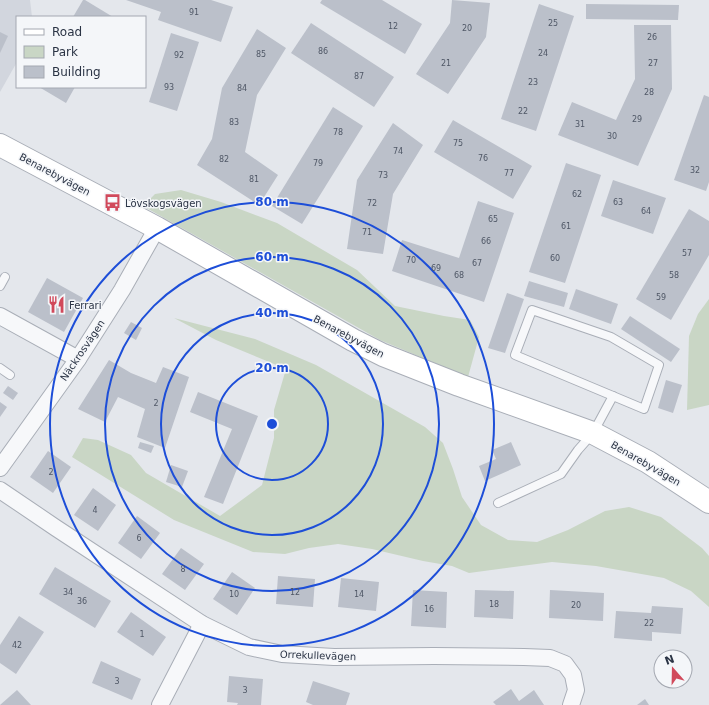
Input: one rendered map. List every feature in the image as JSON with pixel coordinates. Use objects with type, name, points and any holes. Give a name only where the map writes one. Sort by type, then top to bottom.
[{"type":"street","name":"Benarebyvägen","points":[[0,145],[157,228],[353,340],[383,355],[484,394],[593,433],[648,462],[709,502]]},
{"type":"street","name":"Näckrosvägen","points":[[0,468],[78,359],[122,290],[157,228]]},
{"type":"street","points":[[0,316],[78,359]]},
{"type":"street","name":"Orrekullevägen","points":[[0,490],[62,533],[202,624],[248,647],[282,654],[334,657],[524,656],[550,658],[566,664],[574,675],[576,690],[571,705]]},
{"type":"street","points":[[160,705],[202,624]]},
{"type":"lane","points":[[0,286],[5,277]]},
{"type":"lane","points":[[532,310],[611,337],[659,365],[644,409],[613,396],[515,355],[532,310]]},
{"type":"lane","points":[[0,368],[10,375]]},
{"type":"lane","points":[[498,503],[561,474],[578,450],[593,433],[613,396]]},
{"type":"shaded area","points":[[0,0],[30,0],[32,16],[16,16],[16,64],[0,92]]},
{"type":"green space","points":[[181,190],[221,202],[277,223],[357,270],[395,306],[470,320],[479,337],[468,377],[380,340],[143,206],[155,194]]},
{"type":"green space","points":[[709,299],[709,405],[687,410],[689,336],[698,314]]},
{"type":"green space","points":[[174,318],[255,339],[316,365],[425,427],[443,443],[462,497],[481,525],[508,540],[537,542],[568,530],[605,511],[629,507],[661,517],[702,548],[709,556],[709,607],[691,591],[664,578],[596,566],[552,562],[469,573],[452,566],[372,549],[338,544],[309,548],[285,554],[253,552],[174,520],[72,457],[83,438],[98,440],[131,455],[146,473],[220,516],[262,485],[274,438],[274,410],[286,369],[216,340]]},
{"type":"building","points":[[83,0],[85,0],[111,16],[74,16]]},
{"type":"building","points":[[126,0],[211,0],[233,7],[221,42],[158,20],[161,12]]},
{"type":"building","points":[[322,0],[382,0],[422,24],[405,54],[320,3]]},
{"type":"building","points":[[452,0],[490,3],[486,37],[448,94],[416,74],[450,23]]},
{"type":"building","points":[[539,4],[574,16],[536,131],[501,119]]},
{"type":"building","points":[[586,4],[679,5],[678,20],[586,19]]},
{"type":"building","points":[[311,23],[394,77],[374,107],[291,53]]},
{"type":"building","points":[[634,25],[671,25],[672,89],[638,166],[558,135],[572,102],[616,120],[635,79]]},
{"type":"building","points":[[257,29],[286,48],[257,95],[245,152],[278,175],[259,205],[197,165],[212,139],[222,88]]},
{"type":"building","points":[[0,32],[8,36],[0,53]]},
{"type":"building","points":[[171,33],[199,42],[177,111],[149,102]]},
{"type":"building","points":[[41,88],[74,88],[66,103]]},
{"type":"building","points":[[704,95],[709,97],[709,182],[706,191],[674,180]]},
{"type":"building","points":[[333,107],[363,126],[302,224],[272,206]]},
{"type":"building","points":[[453,120],[532,166],[513,199],[434,152]]},
{"type":"building","points":[[393,123],[423,145],[393,194],[383,254],[347,249],[357,180]]},
{"type":"building","points":[[566,163],[601,175],[565,283],[529,272]]},
{"type":"building","points":[[613,180],[666,198],[653,234],[601,216]]},
{"type":"building","points":[[478,201],[514,213],[484,302],[392,271],[402,240],[459,258]]},
{"type":"building","points":[[689,209],[709,221],[709,255],[671,320],[636,299]]},
{"type":"building","name":"Ferrari","points":[[47,278],[83,298],[64,332],[28,312]]},
{"type":"building","points":[[529,281],[568,293],[564,307],[524,296]]},
{"type":"building","points":[[576,289],[618,304],[611,324],[569,309]]},
{"type":"building","points":[[507,293],[524,299],[505,353],[488,348]]},
{"type":"building","points":[[630,316],[680,349],[671,362],[621,329]]},
{"type":"building","points":[[131,322],[142,328],[136,340],[124,333]]},
{"type":"building","points":[[109,360],[131,373],[156,383],[163,367],[189,377],[165,448],[137,437],[145,409],[118,397],[105,422],[78,409]]},
{"type":"building","points":[[666,380],[682,385],[673,413],[658,408]]},
{"type":"building","points":[[8,386],[18,393],[13,400],[3,393]]},
{"type":"building","points":[[198,392],[258,416],[223,504],[204,497],[232,429],[190,412]]},
{"type":"building","points":[[0,402],[7,407],[0,417]]},
{"type":"building","points":[[140,442],[154,446],[151,453],[138,448]]},
{"type":"building","points":[[511,442],[521,465],[485,481],[479,466],[496,459],[492,450]]},
{"type":"building","points":[[48,451],[71,467],[53,493],[30,477]]},
{"type":"building","points":[[171,465],[188,471],[182,487],[166,482]]},
{"type":"building","points":[[93,488],[116,505],[98,531],[74,515]]},
{"type":"building","points":[[137,516],[160,533],[141,559],[118,543]]},
{"type":"building","points":[[181,548],[204,564],[185,590],[162,574]]},
{"type":"building","points":[[55,567],[111,601],[95,628],[39,594]]},
{"type":"building","points":[[232,572],[255,588],[237,615],[213,599]]},
{"type":"building","points":[[278,576],[315,579],[313,607],[276,604]]},
{"type":"building","points":[[341,578],[379,582],[376,611],[338,607]]},
{"type":"building","points":[[413,590],[447,592],[446,628],[411,626]]},
{"type":"building","points":[[475,590],[514,591],[513,619],[474,617]]},
{"type":"building","points":[[550,590],[604,593],[603,621],[549,618]]},
{"type":"building","points":[[652,606],[683,608],[681,634],[652,632],[652,641],[614,638],[616,611],[651,613]]},
{"type":"building","points":[[131,612],[166,637],[153,656],[117,632]]},
{"type":"building","points":[[19,616],[44,632],[16,674],[0,663],[0,645]]},
{"type":"building","points":[[101,661],[141,679],[132,700],[92,683]]},
{"type":"building","points":[[229,676],[263,679],[261,705],[237,705],[238,703],[227,702]]},
{"type":"building","points":[[313,681],[350,693],[346,705],[313,705],[306,702]]},
{"type":"building","points":[[511,689],[519,701],[534,690],[544,705],[496,705],[493,702]]},
{"type":"building","points":[[17,690],[31,705],[0,705]]},
{"type":"building","points":[[645,699],[649,705],[637,705]]},
{"type":"place","name":"Lövskogsvägen","points":[[112,203]]},
{"type":"place","name":"Ferrari","points":[[56,305]]}]
